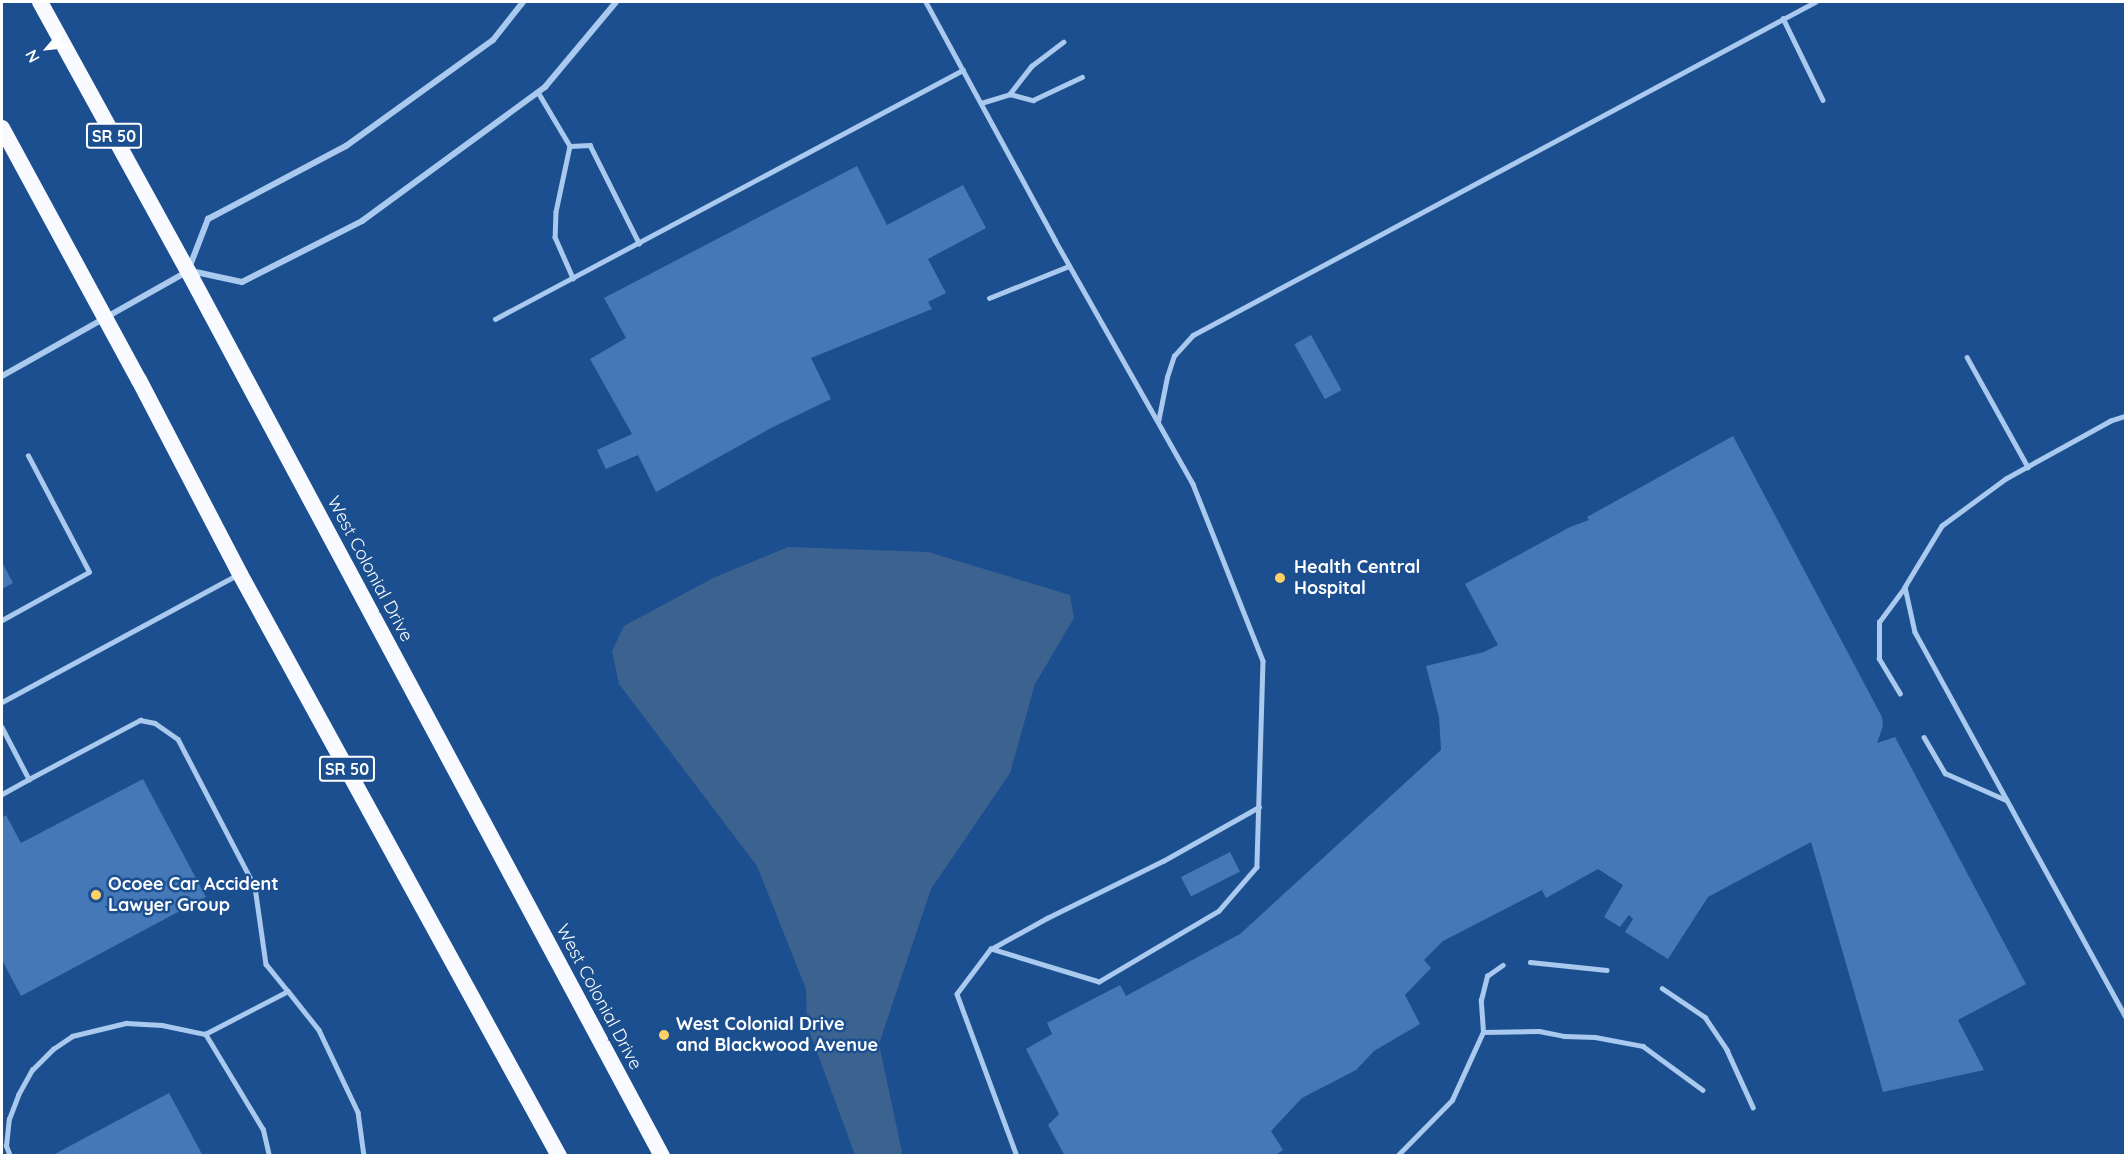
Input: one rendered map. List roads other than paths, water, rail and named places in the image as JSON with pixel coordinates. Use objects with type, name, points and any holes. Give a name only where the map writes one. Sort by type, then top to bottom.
[{"type":"highway","name":"West Colonial Drive","points":[[40,2],[188,271],[662,1155]]},
{"type":"highway","name":"SR 50","points":[[2,128],[105,316],[240,574],[560,1155]]},
{"type":"street","points":[[188,271],[208,219],[346,146],[493,40],[524,2]]},
{"type":"street","points":[[2,376],[188,271],[242,282],[352,226],[538,92],[616,2]]},
{"type":"lane","points":[[926,2],[1069,266],[1193,484],[1263,661],[1257,867],[1219,911],[1099,982],[991,949]]},
{"type":"lane","points":[[1158,422],[1167,377],[1174,356],[1193,334],[1815,2]]},
{"type":"lane","points":[[1783,18],[1823,100]]},
{"type":"lane","points":[[1010,94],[1032,66],[1064,42]]},
{"type":"lane","points":[[495,319],[963,70]]},
{"type":"lane","points":[[981,103],[1010,94],[1033,100],[1082,76]]},
{"type":"lane","points":[[538,92],[570,146],[556,212],[555,237],[573,278]]},
{"type":"lane","points":[[570,146],[590,145],[639,243]]},
{"type":"lane","points":[[989,298],[1069,266]]},
{"type":"lane","points":[[1967,357],[2028,467]]},
{"type":"lane","points":[[1900,694],[1880,659],[1879,622],[1905,587],[1942,526],[2006,479],[2126,416]]},
{"type":"lane","points":[[2,620],[89,572],[28,456]]},
{"type":"lane","points":[[2,702],[240,574]]},
{"type":"lane","points":[[1905,587],[1915,632],[2126,1018]]},
{"type":"lane","points":[[2,794],[140,720],[155,723],[178,739],[255,887],[266,964],[319,1030],[358,1112],[364,1155]]},
{"type":"lane","points":[[2,727],[29,779]]},
{"type":"lane","points":[[1924,737],[1945,773],[2007,801]]},
{"type":"lane","points":[[1017,1155],[957,994],[991,949],[1047,918],[1163,861],[1259,807]]},
{"type":"lane","points":[[1530,962],[1607,970]]},
{"type":"lane","points":[[1397,1155],[1452,1100],[1483,1032],[1481,1000],[1487,976],[1503,965]]},
{"type":"lane","points":[[1662,988],[1705,1017],[1727,1050],[1753,1107]]},
{"type":"lane","points":[[10,1155],[6,1146],[9,1119],[18,1095],[33,1070],[53,1050],[72,1036],[126,1023],[162,1025],[205,1034],[288,991]]},
{"type":"lane","points":[[1483,1032],[1539,1031],[1564,1036],[1595,1037],[1643,1046],[1703,1090]]},
{"type":"lane","points":[[205,1034],[263,1130],[269,1155]]},
{"type":"water","points":[[788,547],[928,552],[1070,595],[1074,618],[1035,684],[1010,773],[931,889],[879,1044],[902,1152],[900,1155],[855,1155],[807,1025],[806,989],[757,866],[619,684],[612,651],[624,626],[713,578]]},
{"type":"place","name":"Health Central Hospital","points":[[1280,578]]},
{"type":"place","name":"Ocoee Car Accident Lawyer Group","points":[[96,895]]},
{"type":"place","name":"West Colonial Drive and Blackwood Avenue","points":[[664,1035]]}]
